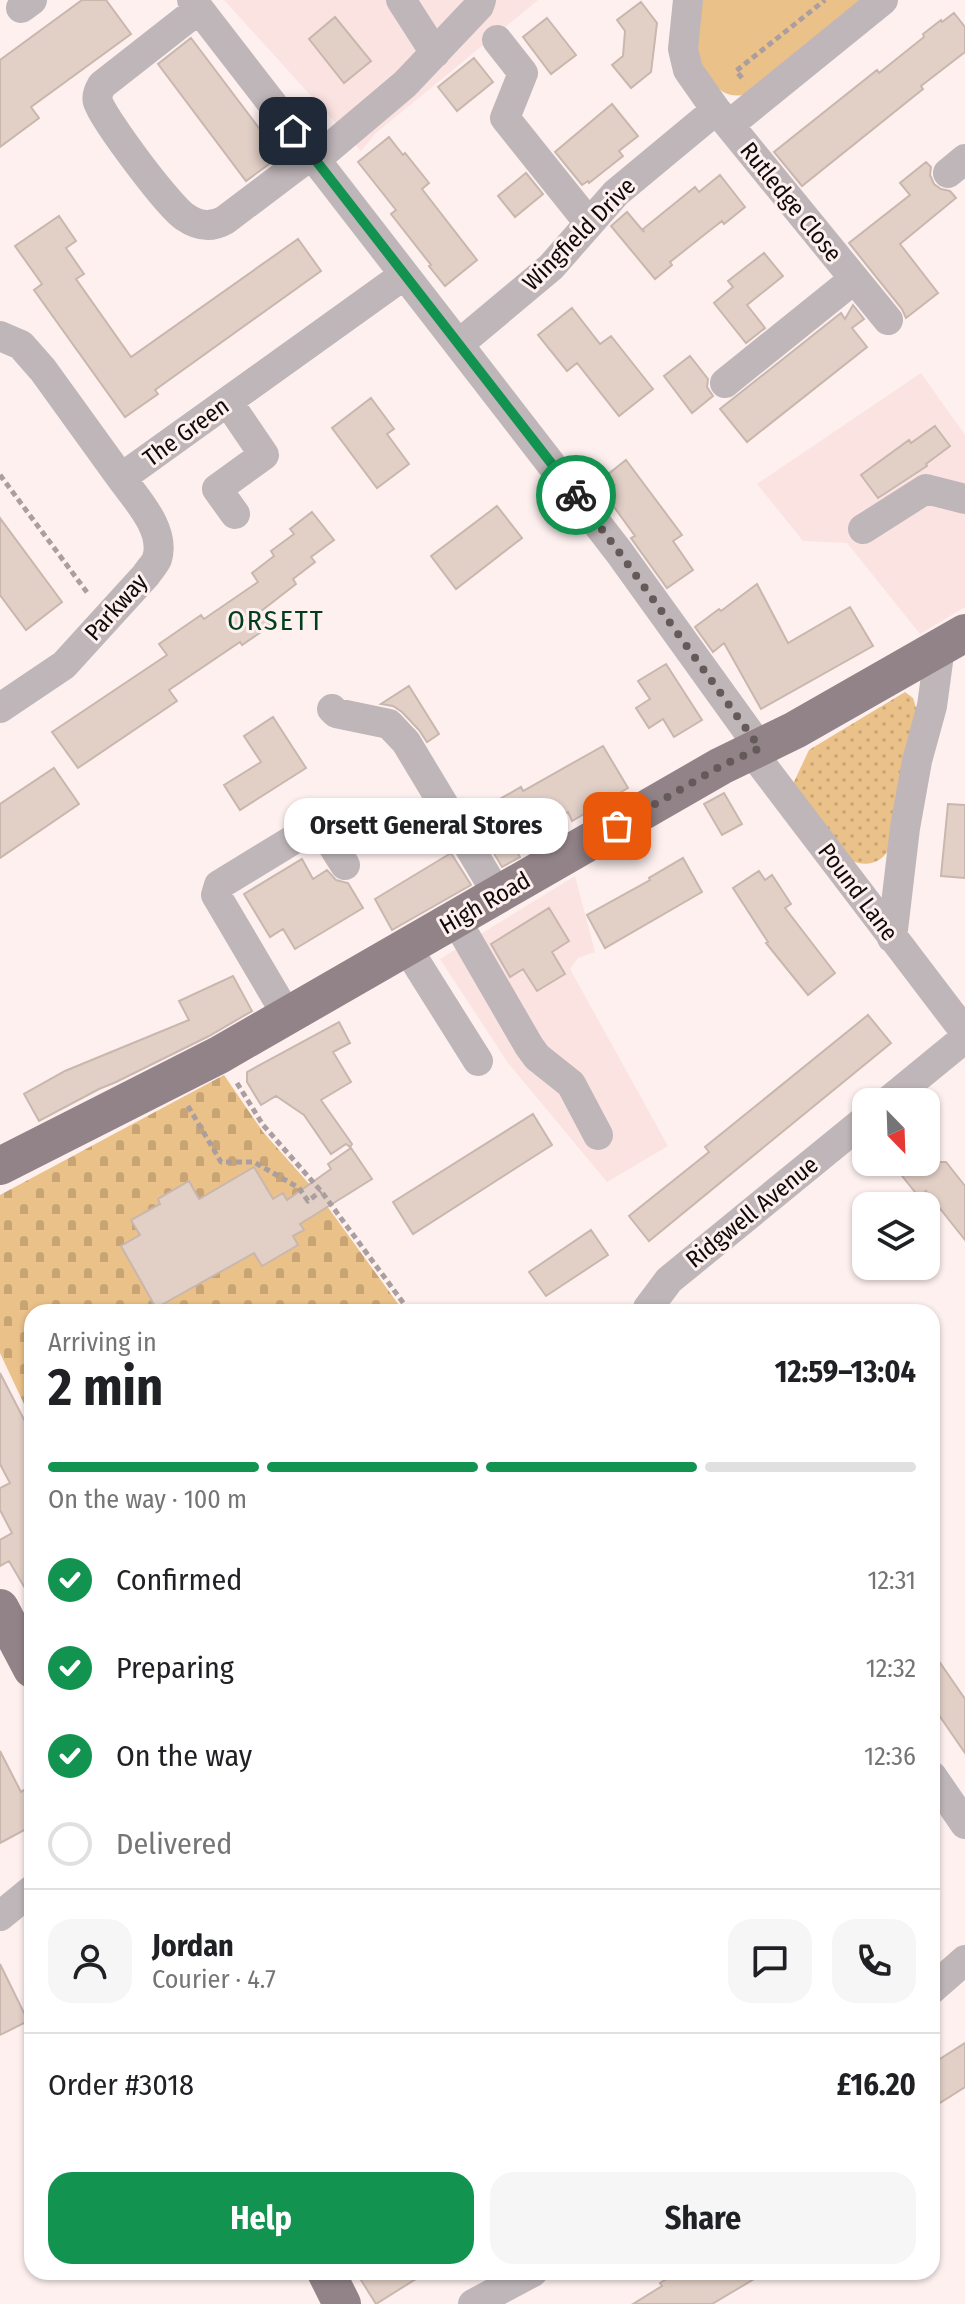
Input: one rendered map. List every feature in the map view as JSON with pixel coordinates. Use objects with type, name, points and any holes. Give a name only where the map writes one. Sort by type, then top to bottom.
[{"type":"main road","name":"High Road","points":[[0,1166],[288,1017],[721,766],[795,730],[953,640]]},
{"type":"main road","points":[[0,1608],[24,1654]]},
{"type":"street","points":[[401,0],[435,53]]},
{"type":"street","points":[[196,5],[102,85],[97,93],[98,102],[127,148],[182,216],[207,226],[225,220],[313,157],[405,84],[479,6],[481,0]]},
{"type":"street","name":"Rutledge Close","points":[[688,0],[683,49],[688,70],[722,118],[888,320]]},
{"type":"street","name":"Wingfield Drive","points":[[459,344],[551,267],[616,193],[883,0]]},
{"type":"street","name":"Pound Lane","points":[[196,5],[619,552],[756,750],[892,938],[965,1032]]},
{"type":"street","points":[[497,40],[523,73],[505,118],[589,223]]},
{"type":"street","name":"The Green","points":[[0,336],[21,345],[43,370],[121,478],[404,275]]},
{"type":"street","name":"Rutledge Close","points":[[725,383],[853,280]]},
{"type":"street","points":[[228,402],[264,455],[217,489],[235,514]]},
{"type":"street","name":"Parkway","points":[[5,694],[64,665],[157,559],[158,540],[150,519],[121,478]]},
{"type":"street","points":[[863,529],[926,489],[965,499]]},
{"type":"street","points":[[892,938],[905,828],[917,761],[953,640]]},
{"type":"street","points":[[332,709],[336,713],[389,724],[406,742],[498,895]]},
{"type":"street","points":[[288,1017],[216,895],[219,885],[319,824],[345,865]]},
{"type":"street","points":[[456,920],[529,1046],[537,1057],[571,1084],[598,1135]]},
{"type":"street","points":[[407,948],[478,1061]]},
{"type":"street","points":[[904,1088],[965,1038]]},
{"type":"street","name":"Ridgwell Avenue","points":[[651,1304],[669,1280],[852,1130]]},
{"type":"street","points":[[940,1788],[965,1824]]},
{"type":"street","points":[[0,1916],[24,1896]]},
{"type":"street","points":[[940,1982],[965,1960]]},
{"type":"street","points":[[473,2304],[518,2280]]},
{"type":"path","points":[[0,475],[106,619]]},
{"type":"path","points":[[219,1055],[263,1125],[321,1191],[404,1304]]},
{"type":"path","points":[[171,1078],[221,1162],[254,1162],[299,1188],[308,1201],[321,1191]]},
{"type":"shaded area","points":[[224,0],[538,0],[376,133],[361,151]]},
{"type":"shaded area","points":[[921,373],[965,435],[965,607],[920,634],[847,543],[803,541],[757,484]]},
{"type":"shaded area","points":[[575,876],[595,952],[578,958],[570,969],[668,1146],[607,1182],[508,1063],[440,959]]},
{"type":"green space","points":[[697,0],[864,0],[746,95],[739,95],[725,93],[717,87],[698,60],[695,41]]},
{"type":"green space","points":[[905,692],[913,698],[917,711],[891,845],[884,856],[869,864],[849,860],[793,784],[809,750]]},
{"type":"green space","points":[[224,1075],[263,1132],[319,1195],[398,1304],[24,1304],[24,1404],[0,1353],[0,1195]]},
{"type":"building","points":[[82,0],[106,0],[131,34],[31,107],[39,118],[0,147],[0,60]]},
{"type":"building","points":[[641,2],[657,23],[651,72],[631,88],[612,65],[623,56],[625,31],[617,20]]},
{"type":"building","points":[[954,13],[965,27],[965,52],[802,186],[774,152],[877,70],[879,73],[941,20]]},
{"type":"building","points":[[335,17],[371,61],[344,83],[309,39]]},
{"type":"building","points":[[547,18],[576,55],[551,74],[523,37]]},
{"type":"building","points":[[191,38],[280,156],[246,181],[158,64]]},
{"type":"building","points":[[474,58],[493,82],[457,111],[438,87]]},
{"type":"building","points":[[612,104],[638,136],[619,151],[623,156],[589,183],[582,185],[555,152]]},
{"type":"building","points":[[389,137],[429,183],[422,189],[477,260],[445,286],[391,214],[396,210],[358,162]]},
{"type":"building","points":[[926,162],[931,167],[934,184],[950,191],[956,198],[900,244],[938,293],[906,318],[849,243],[910,195],[900,183]]},
{"type":"building","points":[[526,173],[543,194],[515,217],[498,196]]},
{"type":"building","points":[[720,175],[745,207],[670,262],[672,265],[655,279],[611,226],[627,212],[644,232],[643,229],[695,187],[699,192]]},
{"type":"building","points":[[59,216],[76,241],[66,248],[84,274],[76,279],[131,357],[298,239],[321,271],[155,390],[158,394],[125,417],[34,290],[42,284],[15,246]]},
{"type":"building","points":[[764,253],[783,276],[747,305],[765,328],[746,343],[714,303],[733,287],[728,281]]},
{"type":"building","points":[[853,305],[864,319],[852,328],[867,347],[747,442],[720,409],[841,313],[845,319]]},
{"type":"building","points":[[572,308],[600,344],[611,336],[653,389],[619,416],[577,363],[567,371],[538,335]]},
{"type":"building","points":[[690,356],[708,379],[707,387],[713,396],[692,413],[664,376]]},
{"type":"building","points":[[371,398],[394,429],[387,434],[409,464],[377,488],[332,428]]},
{"type":"building","points":[[935,426],[950,446],[927,466],[878,498],[861,475],[909,440],[911,443]]},
{"type":"building","points":[[626,460],[682,535],[673,541],[693,570],[667,588],[604,493],[615,485],[607,475]]},
{"type":"building","points":[[497,506],[522,538],[456,589],[431,556]]},
{"type":"building","points":[[312,512],[334,540],[311,557],[315,562],[293,579],[296,584],[260,612],[270,626],[242,645],[240,642],[169,690],[177,701],[78,768],[52,732],[167,655],[159,644],[201,615],[204,619],[258,582],[252,573],[274,556],[271,551],[294,534],[290,529]]},
{"type":"building","points":[[0,518],[62,602],[26,630],[0,595]]},
{"type":"building","points":[[757,584],[788,643],[850,607],[873,646],[761,709],[724,643],[713,652],[695,627]]},
{"type":"building","points":[[666,664],[702,720],[674,737],[663,719],[649,728],[636,708],[650,699],[638,681]]},
{"type":"building","points":[[409,686],[439,734],[427,742],[402,712],[393,706],[381,704]]},
{"type":"building","points":[[273,717],[306,768],[240,810],[224,785],[261,762],[244,736]]},
{"type":"building","points":[[603,746],[628,788],[572,821],[568,812],[513,845],[520,857],[502,867],[473,818],[521,787],[523,791]]},
{"type":"building","points":[[54,768],[79,804],[0,858],[0,804]]},
{"type":"building","points":[[724,793],[742,824],[722,835],[704,804]]},
{"type":"building","points":[[948,804],[965,805],[965,878],[941,876]]},
{"type":"building","points":[[451,853],[471,885],[392,930],[375,899]]},
{"type":"building","points":[[683,858],[702,892],[605,948],[587,915]]},
{"type":"building","points":[[302,859],[313,879],[327,870],[336,880],[348,883],[363,908],[295,949],[283,929],[270,937],[244,894]]},
{"type":"building","points":[[759,871],[765,880],[772,875],[791,904],[785,908],[835,973],[808,995],[766,943],[733,888]]},
{"type":"building","points":[[549,908],[569,941],[552,952],[565,974],[537,991],[523,969],[510,977],[491,944]]},
{"type":"building","points":[[233,976],[252,1011],[209,1036],[39,1121],[24,1094],[65,1071],[189,1020],[179,1001]]},
{"type":"building","points":[[868,1015],[891,1043],[649,1241],[629,1216],[709,1152],[705,1147]]},
{"type":"building","points":[[339,1022],[350,1043],[333,1052],[351,1082],[321,1100],[352,1144],[350,1147],[346,1144],[331,1154],[304,1115],[276,1096],[261,1105],[247,1082],[247,1072]]},
{"type":"building","points":[[533,1114],[552,1145],[413,1234],[393,1202]]},
{"type":"building","points":[[351,1148],[372,1179],[300,1224],[304,1230],[293,1236],[298,1245],[262,1266],[254,1253],[163,1304],[154,1304],[121,1246],[140,1235],[131,1220],[160,1204],[158,1199],[189,1181],[199,1199],[254,1167],[273,1199],[283,1193],[287,1200],[331,1169],[328,1164]]},
{"type":"building","points":[[940,1162],[946,1162],[965,1186],[965,1240],[940,1209],[940,1192],[915,1192],[902,1176],[940,1176]]},
{"type":"building","points":[[591,1230],[608,1255],[546,1296],[529,1272]]},
{"type":"building","points":[[0,1373],[24,1420],[24,1586],[9,1561],[0,1566],[0,1540],[12,1533],[0,1510],[0,1488],[10,1483],[0,1464]]},
{"type":"building","points":[[940,1663],[965,1699],[965,1753],[940,1717]]},
{"type":"building","points":[[0,1751],[21,1792],[24,1790],[24,1830],[0,1843]]},
{"type":"building","points":[[0,1964],[24,2013],[24,2023],[0,2035]]},
{"type":"building","points":[[965,2043],[965,2087],[940,2103],[940,2059]]},
{"type":"building","points":[[361,2280],[414,2280],[376,2304]]},
{"type":"building","points":[[665,2280],[752,2280],[712,2304],[633,2304],[662,2286],[660,2283]]},
{"type":"way so far","points":[[576,495],[760,748],[721,766],[617,826]]},
{"type":"place","name":"Orsett General Stores","points":[[617,826]]},
{"type":"district","name":"ORSETT","points":[[276,620]]},
{"type":"route","points":[[293,131],[576,495]]}]
